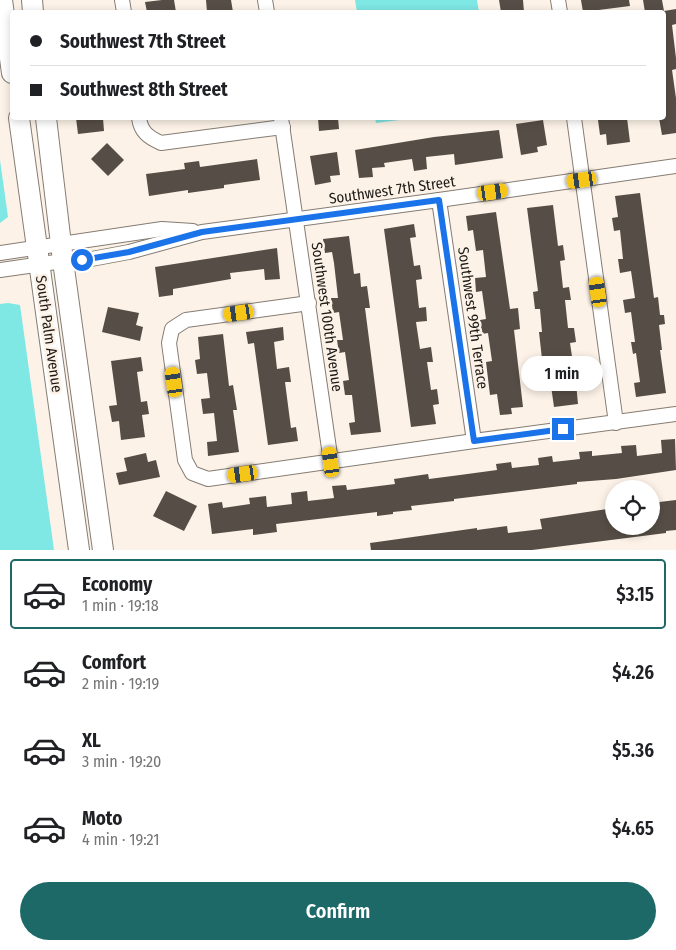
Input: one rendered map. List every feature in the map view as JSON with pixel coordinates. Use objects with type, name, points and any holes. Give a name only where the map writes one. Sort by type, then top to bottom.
[{"type":"main road","points":[[2,0],[10,58]]},
{"type":"main road","name":"South Palm Avenue","points":[[19,120],[79,550]]},
{"type":"main road","name":"South Palm Avenue","points":[[46,120],[62,252],[103,550]]},
{"type":"street","points":[[139,120],[140,125],[148,137],[161,142],[282,122]]},
{"type":"street","points":[[574,120],[616,423]]},
{"type":"street","name":"Southwest 100th Avenue","points":[[282,122],[331,462]]},
{"type":"street","name":"Southwest 7th Street","points":[[62,252],[86,260],[129,252],[202,232],[676,166]]},
{"type":"street","name":"Southwest 99th Terrace","points":[[439,200],[474,441]]},
{"type":"street","name":"Southwest 7th Street","points":[[0,270],[38,256],[162,229],[202,232]]},
{"type":"street","name":"Southwest 7th Street","points":[[0,253],[38,256]]},
{"type":"street","points":[[309,303],[186,320],[172,329],[169,343],[185,460],[192,473],[208,479],[676,414]]},
{"type":"water","points":[[355,0],[477,0],[479,10],[357,10]]},
{"type":"water","points":[[375,120],[399,120],[376,123]]},
{"type":"water","points":[[0,160],[8,217],[0,223]]},
{"type":"water","points":[[0,304],[20,305],[54,550],[0,550]]},
{"type":"building","points":[[174,0],[176,10],[147,10],[145,2]]},
{"type":"building","points":[[206,0],[231,0],[233,10],[207,10]]},
{"type":"building","points":[[499,0],[523,0],[524,10],[501,10]]},
{"type":"building","points":[[581,0],[629,0],[630,6],[599,10],[583,10]]},
{"type":"building","points":[[643,0],[662,0],[664,10],[645,10]]},
{"type":"building","points":[[676,9],[676,24],[672,25],[676,69],[672,70],[676,98],[676,133],[662,135],[659,120],[666,120],[666,11]]},
{"type":"building","points":[[76,120],[103,120],[104,131],[78,134]]},
{"type":"building","points":[[318,120],[338,120],[339,129],[319,131]]},
{"type":"building","points":[[543,120],[547,145],[537,147],[538,152],[521,155],[516,124]]},
{"type":"building","points":[[598,120],[627,120],[630,142],[607,145],[606,134],[600,135]]},
{"type":"building","points":[[499,130],[503,158],[455,165],[454,154],[426,157],[427,169],[414,171],[412,159],[384,163],[385,167],[372,168],[373,177],[359,178],[355,150],[434,137]]},
{"type":"building","points":[[107,143],[124,160],[108,176],[91,159]]},
{"type":"building","points":[[337,152],[340,175],[330,176],[331,182],[315,185],[310,156]]},
{"type":"building","points":[[257,159],[260,180],[224,185],[224,188],[188,193],[188,190],[149,196],[146,174],[185,169],[184,163],[199,161],[200,167]]},
{"type":"building","points":[[640,193],[654,298],[658,297],[660,315],[664,315],[665,324],[659,325],[662,350],[660,350],[666,393],[636,397],[634,383],[640,382],[636,353],[633,354],[631,342],[635,342],[631,312],[625,313],[623,300],[635,298],[631,271],[620,273],[618,259],[623,259],[620,230],[614,231],[612,218],[618,217],[615,196]]},
{"type":"building","points":[[553,205],[558,246],[563,245],[565,260],[560,261],[563,288],[569,287],[571,300],[565,300],[568,328],[574,328],[576,342],[570,343],[574,370],[580,369],[582,382],[576,383],[578,404],[554,407],[547,358],[542,359],[539,332],[542,332],[540,309],[535,309],[533,292],[538,291],[527,208]]},
{"type":"building","points":[[496,212],[510,309],[518,308],[520,329],[514,330],[523,407],[511,408],[512,414],[500,415],[497,394],[490,395],[486,362],[492,361],[488,333],[482,334],[480,320],[486,319],[482,291],[476,292],[475,278],[486,277],[483,250],[476,251],[473,230],[468,231],[466,216]]},
{"type":"building","points":[[414,224],[416,237],[410,238],[414,266],[420,265],[422,279],[416,280],[419,308],[426,307],[427,321],[416,322],[420,349],[431,347],[433,362],[427,362],[431,390],[437,389],[439,404],[433,405],[436,424],[411,427],[384,229]]},
{"type":"building","points":[[349,236],[354,274],[360,273],[361,287],[367,286],[370,308],[365,308],[381,432],[351,435],[349,423],[355,422],[352,395],[345,395],[343,381],[349,380],[345,352],[339,353],[337,340],[343,340],[339,312],[333,313],[331,298],[338,298],[334,263],[332,252],[325,253],[323,239]]},
{"type":"building","points":[[277,248],[280,279],[265,280],[264,269],[230,273],[231,279],[173,289],[173,295],[159,297],[155,267]]},
{"type":"building","points":[[108,307],[139,313],[136,325],[143,327],[140,341],[102,332]]},
{"type":"building","points":[[283,327],[284,340],[274,342],[277,369],[289,367],[291,382],[285,382],[291,428],[296,427],[298,441],[268,445],[254,343],[248,344],[246,332]]},
{"type":"building","points":[[223,334],[229,386],[233,385],[237,410],[233,410],[239,452],[208,456],[207,442],[217,441],[214,413],[203,414],[201,399],[210,398],[207,373],[197,374],[195,360],[200,359],[198,337]]},
{"type":"building","points":[[141,357],[143,371],[137,372],[141,402],[147,401],[149,414],[142,415],[145,437],[121,440],[119,421],[112,422],[109,406],[117,405],[111,361]]},
{"type":"building","points":[[675,439],[676,470],[454,499],[454,501],[411,506],[412,510],[393,512],[393,514],[377,516],[377,512],[276,524],[277,532],[253,535],[253,529],[212,534],[208,504],[222,502],[223,508],[250,504],[249,498],[266,496],[267,507],[292,504],[291,493],[307,491],[308,501],[334,498],[332,486],[346,485],[347,490],[395,484],[394,479],[428,474],[429,479],[497,470],[496,464],[511,462],[512,468],[539,465],[538,458],[552,456],[553,462],[580,459],[579,452],[592,451],[592,456],[622,453],[621,446],[636,445],[637,456],[662,453],[661,440]]},
{"type":"building","points":[[146,453],[148,462],[156,460],[160,477],[119,485],[116,473],[127,471],[124,458]]},
{"type":"building","points":[[166,491],[197,506],[184,531],[153,516]]},
{"type":"building","points":[[676,500],[676,530],[660,534],[660,502]]},
{"type":"building","points":[[605,509],[605,535],[650,535],[532,550],[371,550],[370,543],[477,528],[477,530],[507,526],[508,533],[542,529],[540,519]]},
{"type":"route","points":[[82,260],[129,252],[202,232],[439,200],[474,441],[563,429]]}]
